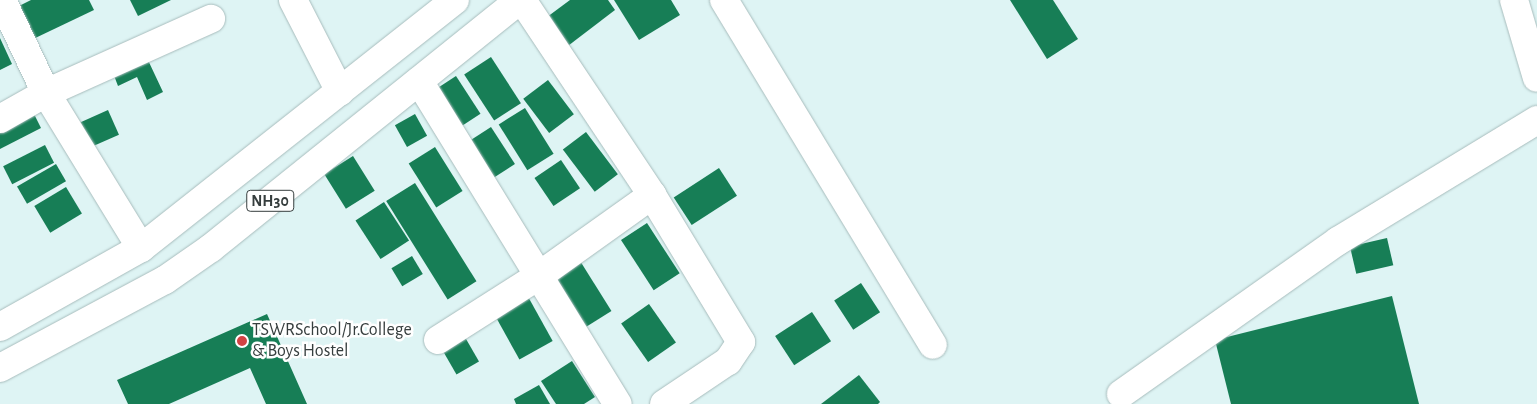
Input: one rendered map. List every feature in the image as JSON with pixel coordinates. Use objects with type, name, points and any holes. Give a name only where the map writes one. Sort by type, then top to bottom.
[{"type":"main road","points":[[2,0],[46,93],[141,248]]},
{"type":"main road","points":[[293,0],[340,92]]},
{"type":"main road","name":"NH30","points":[[0,327],[141,248],[455,0]]},
{"type":"main road","points":[[520,0],[652,195],[741,342],[728,361],[664,404]]},
{"type":"main road","name":"NH30","points":[[0,368],[165,280],[211,248],[520,0]]},
{"type":"main road","points":[[724,0],[933,345]]},
{"type":"main road","points":[[1514,0],[1537,78]]},
{"type":"main road","points":[[0,119],[46,93],[211,19]]},
{"type":"main road","points":[[419,80],[618,404]]},
{"type":"main road","points":[[1121,394],[1338,241],[1537,120]]},
{"type":"main road","points":[[438,340],[540,275],[652,195]]},
{"type":"building","points":[[31,0],[89,0],[94,10],[29,41],[13,9]]},
{"type":"building","points":[[130,0],[171,0],[138,16]]},
{"type":"building","points":[[570,0],[608,0],[615,10],[560,52],[539,23]]},
{"type":"building","points":[[614,0],[671,0],[680,15],[639,40]]},
{"type":"building","points":[[1010,0],[1053,0],[1078,39],[1047,59]]},
{"type":"building","points":[[0,38],[12,64],[0,70]]},
{"type":"building","points":[[491,57],[521,103],[494,121],[464,74]]},
{"type":"building","points":[[147,58],[163,92],[147,100],[137,77],[118,86],[113,73]]},
{"type":"building","points":[[456,76],[481,114],[454,131],[429,93]]},
{"type":"building","points":[[548,80],[574,114],[549,133],[523,99]]},
{"type":"building","points":[[31,108],[41,128],[0,149],[0,124]]},
{"type":"building","points":[[525,108],[554,154],[527,170],[499,124]]},
{"type":"building","points":[[108,110],[119,135],[92,147],[81,122]]},
{"type":"building","points":[[415,114],[427,136],[407,147],[395,125]]},
{"type":"building","points":[[491,127],[515,164],[490,180],[466,143]]},
{"type":"building","points":[[586,132],[618,174],[595,192],[563,149]]},
{"type":"building","points":[[45,145],[54,163],[12,184],[3,166]]},
{"type":"building","points":[[435,147],[463,191],[436,208],[409,163]]},
{"type":"building","points":[[353,156],[375,191],[346,209],[324,174]]},
{"type":"building","points":[[561,160],[580,188],[553,206],[534,178]]},
{"type":"building","points":[[56,164],[66,181],[27,204],[17,186]]},
{"type":"building","points":[[719,168],[737,196],[692,225],[674,197]]},
{"type":"building","points":[[415,183],[476,281],[448,299],[386,201]]},
{"type":"building","points":[[66,187],[82,214],[50,233],[34,206]]},
{"type":"building","points":[[384,202],[409,241],[381,259],[355,221]]},
{"type":"building","points":[[647,223],[680,273],[654,290],[621,240]]},
{"type":"building","points":[[1387,238],[1393,265],[1356,274],[1350,247]]},
{"type":"building","points":[[412,256],[423,274],[402,286],[391,268]]},
{"type":"building","points":[[577,256],[611,311],[584,328],[550,273]]},
{"type":"building","points":[[861,283],[880,312],[853,330],[834,300]]},
{"type":"building","points":[[526,293],[553,341],[519,360],[493,311]]},
{"type":"building","points":[[1392,296],[1419,404],[1231,404],[1215,340]]},
{"type":"building","points":[[649,304],[676,343],[648,362],[621,324]]},
{"type":"building","points":[[812,312],[831,341],[794,365],[775,336]]},
{"type":"building","name":"TSWRSchool/Jr.College & Boys Hostel","points":[[267,314],[307,404],[266,404],[250,368],[169,404],[128,404],[117,380]]},
{"type":"building","points":[[462,332],[479,361],[456,374],[439,345]]},
{"type":"building","points":[[572,361],[595,397],[584,404],[556,404],[541,381]]},
{"type":"building","points":[[859,375],[880,402],[878,404],[821,404]]},
{"type":"building","points":[[539,385],[550,404],[516,404],[514,399]]},
{"type":"place","name":"TSWRSchool/Jr.College & Boys Hostel","points":[[242,341]]}]
